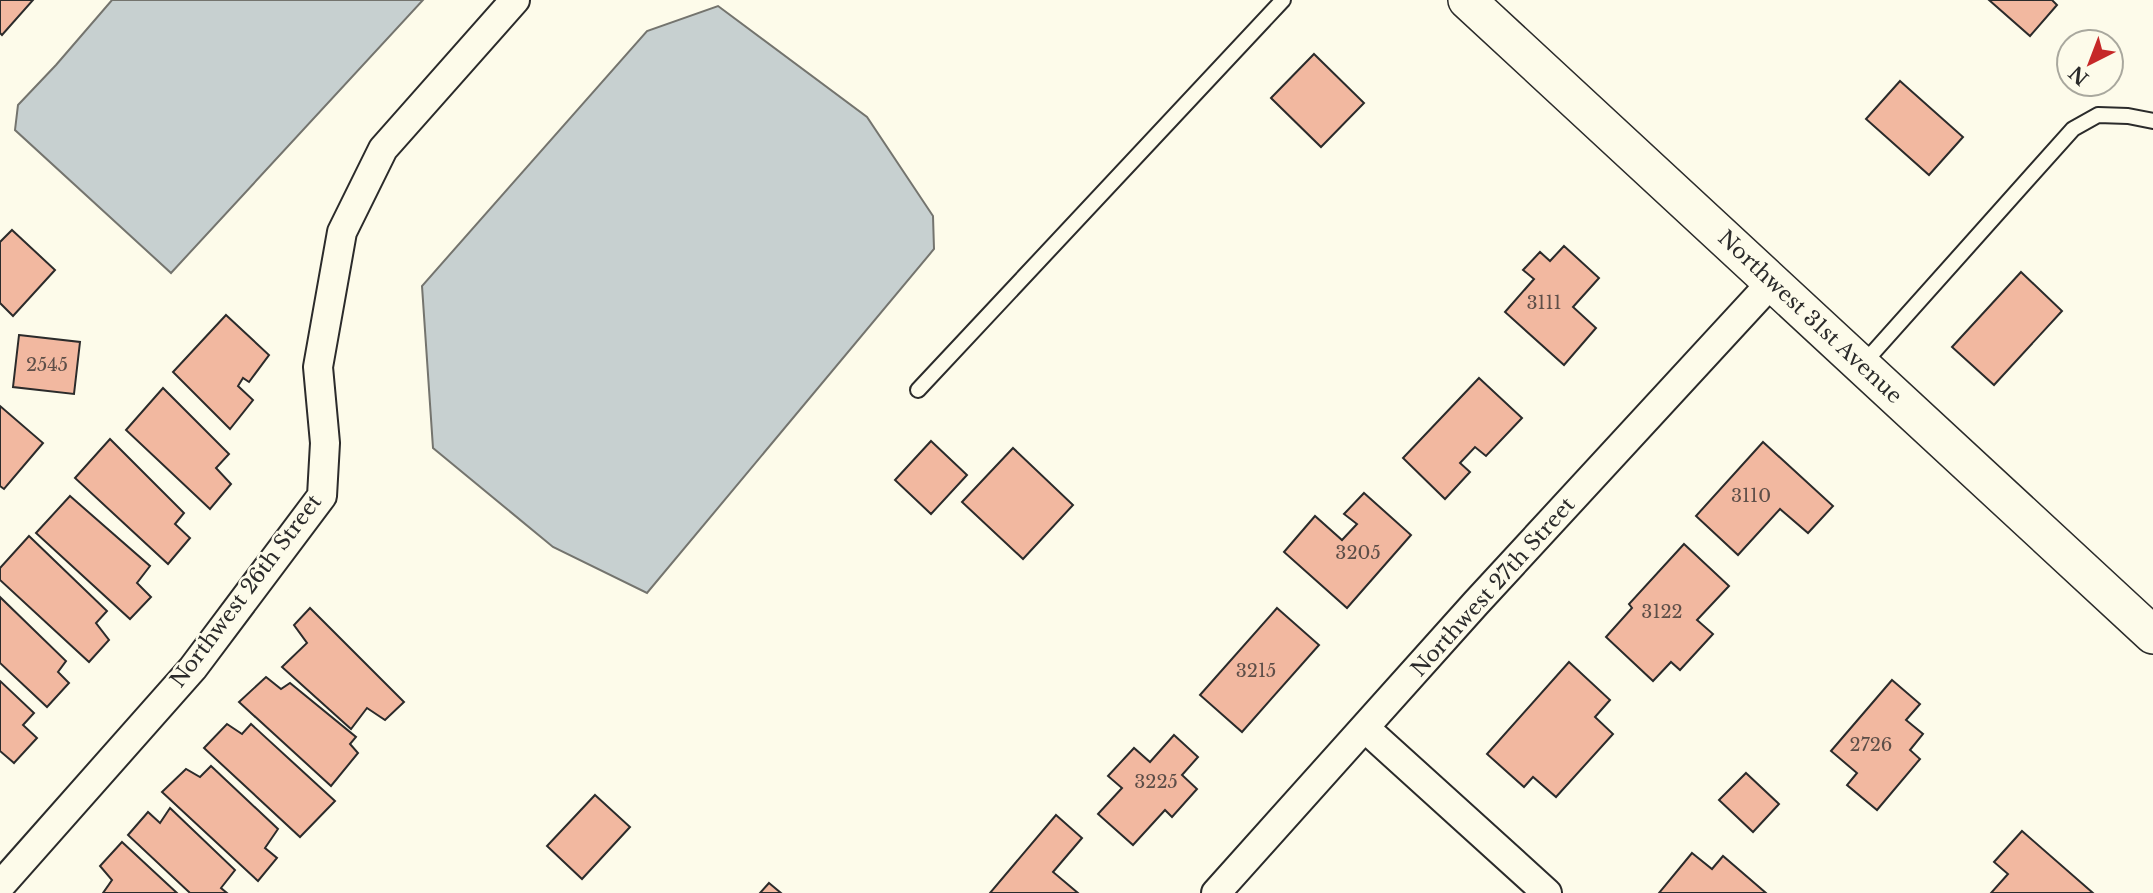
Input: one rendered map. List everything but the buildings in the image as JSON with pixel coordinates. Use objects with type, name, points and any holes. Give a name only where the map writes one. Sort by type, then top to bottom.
[{"type":"street","name":"Northwest 26th Street","points":[[0,886],[193,668],[322,496],[325,443],[318,367],[342,232],[383,149],[515,0]]},
{"type":"street","name":"Northwest 31st Avenue","points":[[1467,0],[2153,635]]},
{"type":"street","name":"Northwest 27th Street","points":[[1216,893],[1476,603],[1772,282]]},
{"type":"street","points":[[1365,728],[1547,893]]},
{"type":"lane","points":[[918,390],[1283,0]]},
{"type":"lane","points":[[1862,365],[2073,129],[2098,115],[2128,116],[2153,121]]},
{"type":"shaded area","points":[[112,0],[423,0],[171,273],[15,130],[18,105]]},
{"type":"shaded area","points":[[718,6],[867,117],[933,216],[934,249],[647,593],[553,547],[433,448],[422,286],[647,31]]}]
